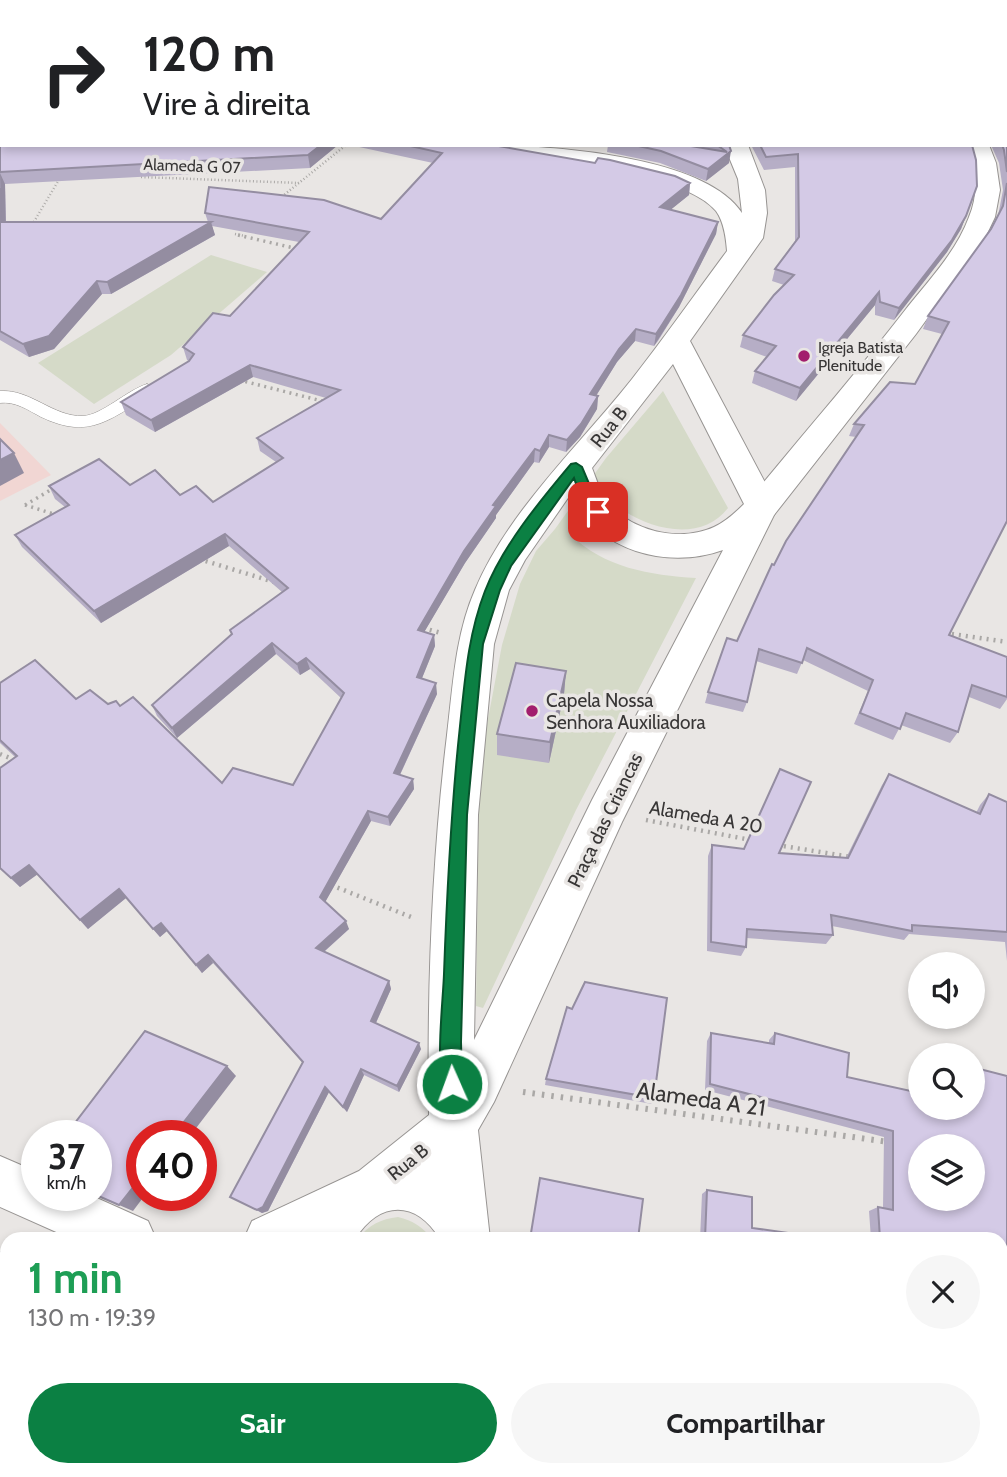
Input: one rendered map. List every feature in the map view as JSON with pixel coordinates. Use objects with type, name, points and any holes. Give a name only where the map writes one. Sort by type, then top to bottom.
[{"type":"street","points":[[501,147],[659,173],[701,187],[728,210],[737,226],[740,253]]},
{"type":"street","name":"Rua B","points":[[367,1192],[465,1105],[451,1042],[458,815],[476,644],[492,590],[505,564],[554,493],[676,341],[750,238],[756,198],[752,178],[737,147]]},
{"type":"street","points":[[576,467],[589,499],[598,512],[635,538],[654,543],[696,545],[723,537],[762,507],[906,329],[975,233],[987,199],[988,183],[987,170],[978,147]]},
{"type":"street","points":[[676,341],[762,507]]},
{"type":"street","points":[[733,450],[750,462],[771,468],[782,467],[799,459]]},
{"type":"street","name":"Praça das Criancas","points":[[465,1105],[606,813],[762,507]]},
{"type":"street","points":[[465,1105],[467,1232]]},
{"type":"street","points":[[0,1181],[114,1232]]},
{"type":"street","points":[[284,1232],[367,1192],[400,1183],[421,1187],[440,1198],[456,1214],[465,1232]]},
{"type":"street","points":[[329,1232],[336,1218],[367,1192]]},
{"type":"lane","points":[[0,397],[13,396],[65,421],[90,422],[162,381]]},
{"type":"path","points":[[278,200],[344,147]]},
{"type":"path","points":[[28,231],[62,175],[50,174]]},
{"type":"path","name":"Alameda G 07","points":[[139,177],[299,183]]},
{"type":"path","points":[[246,226],[235,234],[299,250]]},
{"type":"path","points":[[236,380],[338,406]]},
{"type":"path","points":[[60,485],[25,505],[65,517]]},
{"type":"path","points":[[197,558],[277,583]]},
{"type":"path","points":[[423,628],[476,644]]},
{"type":"path","points":[[938,632],[1007,642]]},
{"type":"path","points":[[0,754],[26,764]]},
{"type":"path","name":"Alameda A 20","points":[[606,813],[758,841]]},
{"type":"path","name":"Alameda A 20","points":[[772,844],[864,860]]},
{"type":"path","points":[[324,882],[454,934]]},
{"type":"path","name":"Alameda A 21","points":[[465,1105],[893,1143]]},
{"type":"shaded area","points":[[0,423],[51,475],[0,501]]},
{"type":"green space","points":[[211,255],[267,272],[171,355],[94,404],[38,363]]},
{"type":"green space","points":[[663,391],[728,508],[706,525],[692,529],[664,528],[636,518],[603,494],[596,499],[570,534],[598,555],[628,568],[696,578],[576,810],[483,1008],[476,1006],[479,796],[484,740],[502,645],[520,584],[536,551],[606,458]]},
{"type":"green space","points":[[398,1217],[408,1220],[426,1232],[364,1232],[386,1219]]},
{"type":"building","points":[[0,147],[318,147],[308,155],[0,172]]},
{"type":"building","points":[[415,147],[504,147],[595,163],[598,158],[610,160],[675,176],[690,183],[660,207],[718,222],[681,295],[656,334],[636,329],[619,349],[590,394],[598,396],[581,424],[567,440],[549,435],[540,451],[535,449],[493,505],[496,506],[464,551],[418,630],[434,635],[417,677],[436,683],[394,773],[413,779],[388,817],[368,811],[320,897],[346,921],[316,948],[389,981],[371,1021],[419,1043],[397,1086],[361,1069],[343,1107],[325,1087],[263,1207],[257,1210],[230,1197],[303,1062],[208,955],[196,965],[161,923],[153,929],[119,889],[80,920],[29,865],[11,878],[0,868],[0,768],[17,756],[0,740],[0,683],[35,660],[76,699],[90,690],[108,704],[116,701],[120,706],[133,697],[222,783],[233,768],[293,785],[344,693],[306,658],[297,664],[272,643],[172,728],[152,705],[232,634],[230,630],[288,588],[225,534],[94,611],[15,535],[69,505],[49,486],[99,459],[130,485],[155,470],[180,495],[196,486],[213,502],[283,458],[257,438],[340,390],[250,365],[151,420],[121,402],[189,361],[194,354],[183,347],[213,313],[230,316],[309,232],[205,213],[209,187],[324,200],[381,219],[442,153]]},
{"type":"building","points":[[643,147],[697,147],[727,152],[720,147],[730,147],[731,151],[708,169]]},
{"type":"building","points":[[761,147],[973,147],[976,160],[977,186],[966,216],[952,240],[899,308],[880,302],[879,292],[800,388],[755,371],[776,346],[743,335],[774,295],[794,275],[775,269],[799,237],[798,154],[766,157]]},
{"type":"building","points":[[1003,147],[1007,147],[1007,172]]},
{"type":"building","points":[[1007,183],[1007,521],[949,635],[1007,657],[1007,697],[972,685],[958,732],[906,713],[900,729],[860,713],[873,680],[807,648],[802,663],[759,649],[747,702],[708,692],[727,638],[737,641],[772,564],[774,565],[786,541],[864,425],[854,424],[890,382],[915,384],[949,322],[928,316],[991,229],[1003,206]]},
{"type":"building","points":[[0,188],[1,222],[211,222],[107,282],[97,281],[49,336],[23,344],[0,331]]},
{"type":"building","points":[[0,439],[14,453],[0,460]]},
{"type":"building","name":"Capela Nossa Senhora Auxiliadora","points":[[516,663],[566,671],[550,742],[497,734]]},
{"type":"building","points":[[780,769],[811,782],[779,853],[848,858],[889,774],[980,814],[989,794],[1007,802],[1007,932],[912,925],[912,931],[831,915],[833,935],[747,929],[746,947],[711,942],[712,845],[744,849]]},
{"type":"building","points":[[585,982],[667,998],[654,1098],[546,1079],[567,1007],[572,1009]]},
{"type":"building","points":[[145,1031],[227,1066],[185,1120],[126,1120],[126,1196],[119,1205],[112,1202],[112,1120],[77,1120]]},
{"type":"building","points":[[711,1033],[774,1044],[775,1033],[849,1053],[847,1077],[908,1090],[908,1120],[985,1120],[985,1070],[1007,1076],[1007,1232],[880,1232],[878,1207],[893,1210],[893,1131],[710,1084]]},
{"type":"building","points":[[540,1178],[643,1199],[639,1232],[531,1232]]},
{"type":"building","points":[[707,1190],[752,1197],[752,1228],[782,1232],[705,1232]]},
{"type":"place","name":"Igreja Batista Plenitude","points":[[804,356]]},
{"type":"place","name":"Capela Nossa Senhora Auxiliadora","points":[[532,711]]},
{"type":"route","points":[[452,1084],[458,815],[476,644],[492,590],[505,564],[554,493],[576,467],[589,499],[598,512]]}]
